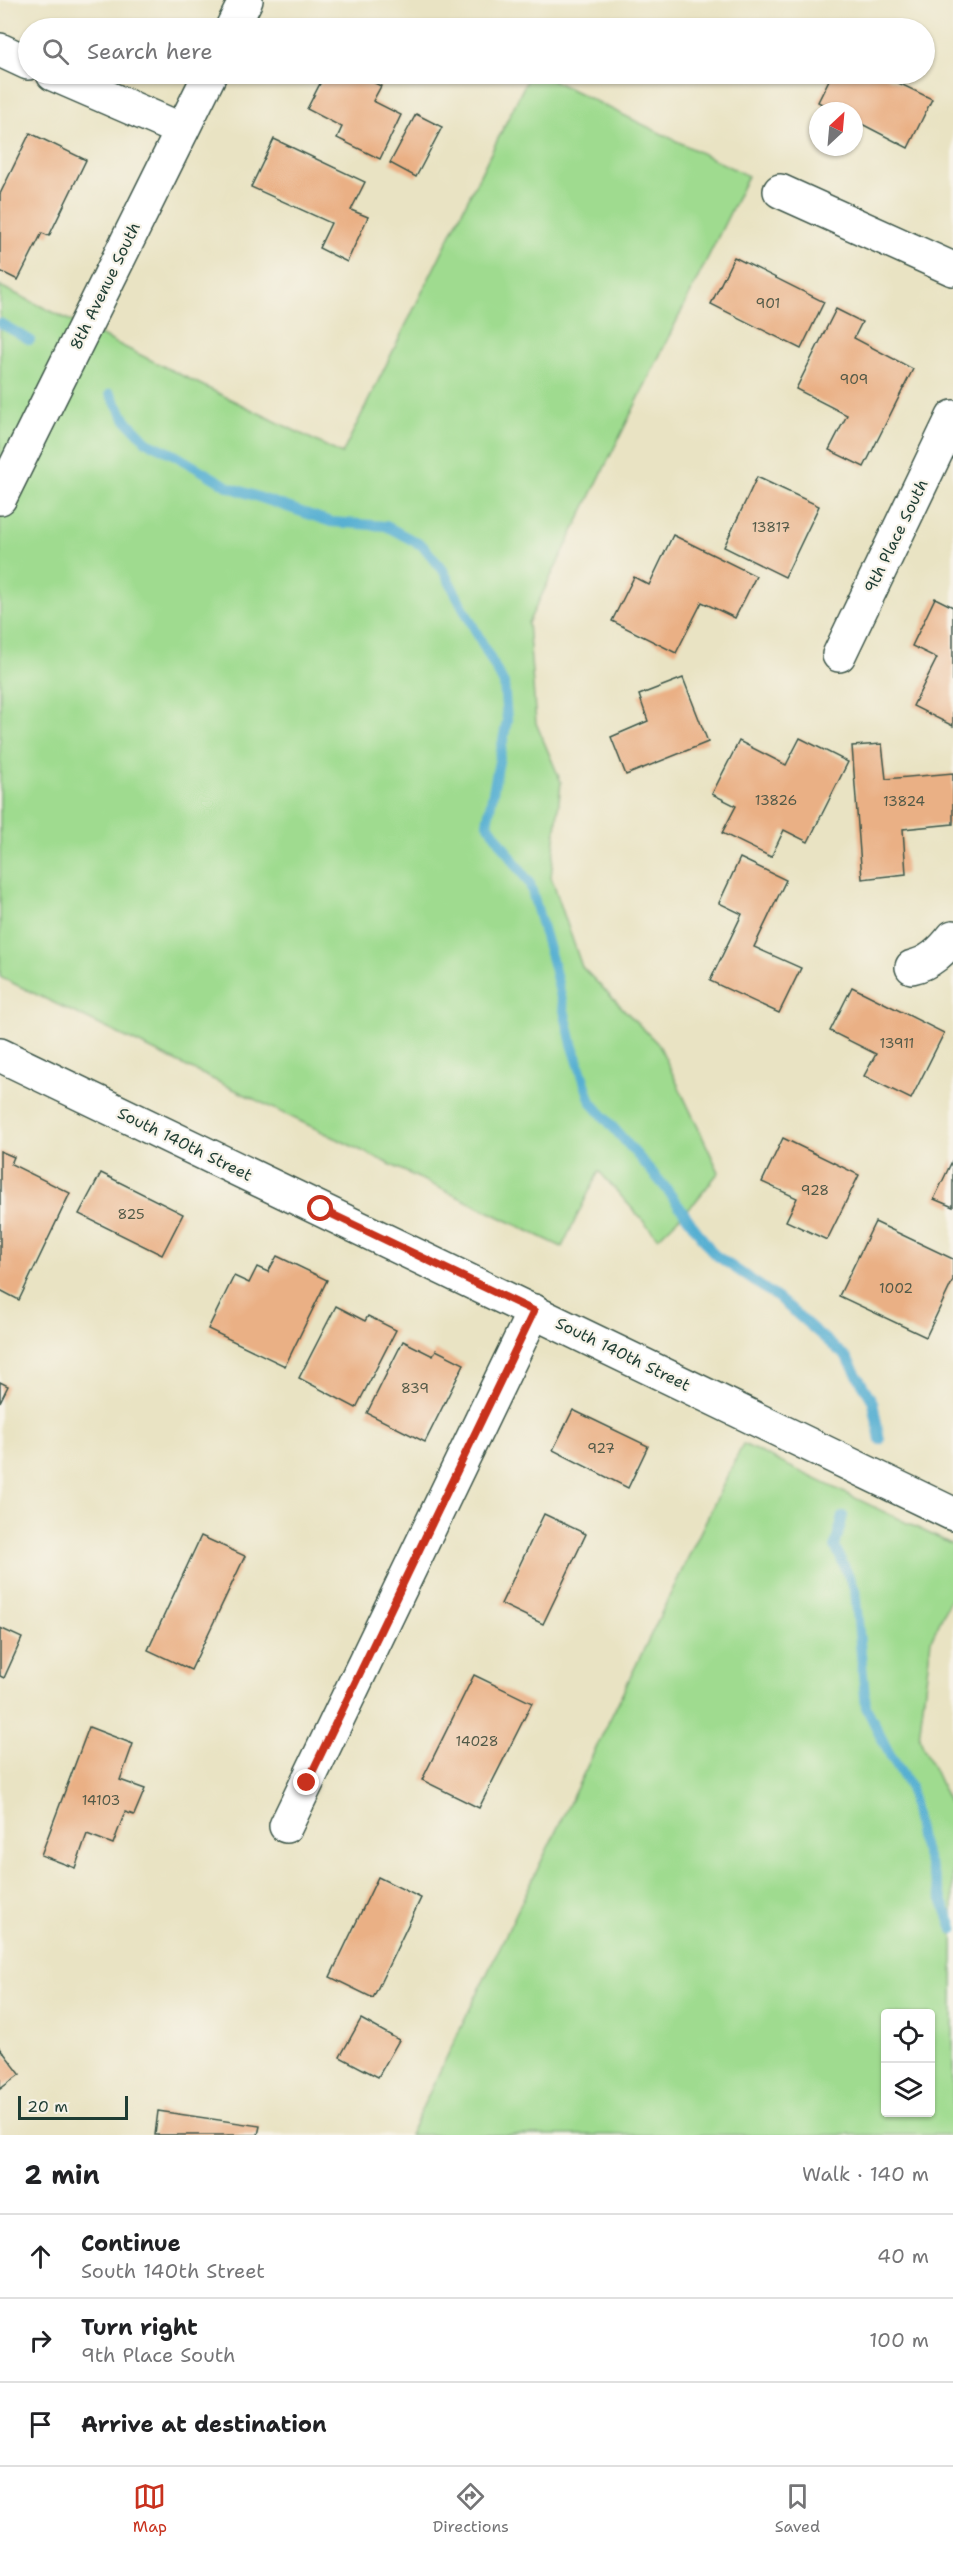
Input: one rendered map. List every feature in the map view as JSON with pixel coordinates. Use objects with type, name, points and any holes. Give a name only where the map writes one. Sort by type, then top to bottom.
[{"type":"street","points":[[237,18],[246,0]]},
{"type":"street","points":[[0,50],[18,58]]},
{"type":"street","points":[[76,84],[182,130]]},
{"type":"street","name":"8th Avenue South","points":[[0,498],[205,84]]},
{"type":"street","points":[[780,191],[953,269]]},
{"type":"street","name":"9th Place South","points":[[839,656],[953,417]]},
{"type":"street","points":[[912,967],[924,964],[943,949],[953,937]]},
{"type":"street","name":"South 140th Street","points":[[0,1055],[953,1514]]},
{"type":"street","points":[[286,1826],[534,1311]]},
{"type":"green space","points":[[525,84],[560,84],[748,176],[528,623],[536,723],[561,782],[551,877],[582,967],[659,1045],[719,1172],[695,1202],[658,1238],[599,1171],[562,1247],[0,977],[0,286],[342,454]]},
{"type":"green space","points":[[743,1444],[953,1545],[953,1593],[931,1640],[919,1737],[953,1811],[953,2135],[409,2135]]},
{"type":"building","points":[[320,84],[377,84],[381,86],[373,101],[401,115],[380,159],[337,138],[342,127],[307,109]]},
{"type":"building","points":[[827,84],[901,84],[932,99],[908,148],[863,125],[863,102],[818,102]]},
{"type":"building","points":[[416,114],[442,127],[416,177],[390,163]]},
{"type":"building","points":[[30,133],[86,160],[49,236],[42,233],[18,280],[0,271],[0,194]]},
{"type":"building","points":[[274,139],[365,182],[351,210],[368,217],[347,262],[319,248],[331,223],[251,187]]},
{"type":"building","points":[[734,257],[824,302],[801,349],[711,304]]},
{"type":"building","points":[[836,309],[862,322],[854,338],[913,369],[864,467],[829,450],[847,415],[796,389]]},
{"type":"building","points":[[757,477],[819,506],[785,577],[724,547]]},
{"type":"building","points":[[673,535],[756,576],[735,618],[702,602],[676,653],[612,621],[634,577],[649,585]]},
{"type":"building","points":[[935,598],[953,607],[953,726],[913,706],[937,658],[912,646]]},
{"type":"building","points":[[683,678],[708,742],[626,775],[611,737],[648,721],[639,695]]},
{"type":"building","points":[[800,738],[848,762],[808,842],[784,830],[771,857],[722,833],[736,806],[712,794],[739,741],[786,765]]},
{"type":"building","points":[[882,744],[886,779],[953,773],[953,824],[903,829],[906,874],[862,879],[852,746]]},
{"type":"building","points":[[740,858],[786,880],[754,947],[801,968],[779,1013],[710,981],[742,914],[719,903]]},
{"type":"building","points":[[852,987],[944,1033],[911,1099],[864,1076],[876,1054],[830,1031]]},
{"type":"building","points":[[783,1138],[859,1175],[827,1240],[786,1221],[797,1198],[762,1182]]},
{"type":"building","points":[[0,1151],[14,1157],[11,1164],[70,1193],[19,1300],[0,1290]]},
{"type":"building","points":[[953,1159],[953,1207],[934,1199]]},
{"type":"building","points":[[101,1173],[183,1214],[162,1255],[79,1214]]},
{"type":"building","points":[[875,1222],[953,1259],[953,1280],[926,1337],[839,1296]]},
{"type":"building","points":[[277,1256],[327,1280],[285,1366],[208,1329],[234,1276],[249,1283],[257,1267],[268,1272]]},
{"type":"building","points":[[336,1306],[365,1321],[368,1316],[396,1330],[356,1408],[299,1378]]},
{"type":"building","points":[[403,1341],[433,1356],[436,1350],[464,1364],[425,1442],[367,1413]]},
{"type":"building","points":[[0,1382],[8,1386],[0,1402]]},
{"type":"building","points":[[573,1410],[648,1446],[628,1488],[553,1450]]},
{"type":"building","points":[[544,1514],[586,1534],[543,1624],[501,1604]]},
{"type":"building","points":[[201,1536],[245,1556],[191,1670],[148,1650]]},
{"type":"building","points":[[0,1628],[22,1638],[4,1678],[0,1676]]},
{"type":"building","points":[[474,1675],[532,1703],[479,1808],[422,1780]]},
{"type":"building","points":[[89,1727],[133,1744],[120,1780],[145,1789],[134,1815],[125,1812],[113,1844],[87,1834],[75,1868],[41,1855]]},
{"type":"building","points":[[378,1877],[421,1898],[373,1998],[330,1977]]},
{"type":"building","points":[[361,2019],[399,2040],[378,2077],[340,2057]]},
{"type":"building","points":[[0,2048],[20,2074],[0,2089]]},
{"type":"building","points":[[158,2111],[260,2126],[258,2135],[155,2135]]},
{"type":"waterway","points":[[0,323],[30,340]]},
{"type":"waterway","points":[[110,394],[126,420],[147,442],[173,454],[229,487],[331,522],[386,526],[423,546],[443,570],[504,684],[507,720],[487,823],[530,884],[554,967],[572,1044],[591,1102],[665,1187],[714,1254],[778,1298],[847,1358],[873,1402],[880,1440]]},
{"type":"waterway","points":[[843,1516],[835,1546],[855,1590],[866,1707],[889,1753],[910,1787],[919,1836],[953,1929]]},
{"type":"route","points":[[307,1783],[534,1311],[321,1209]]}]
